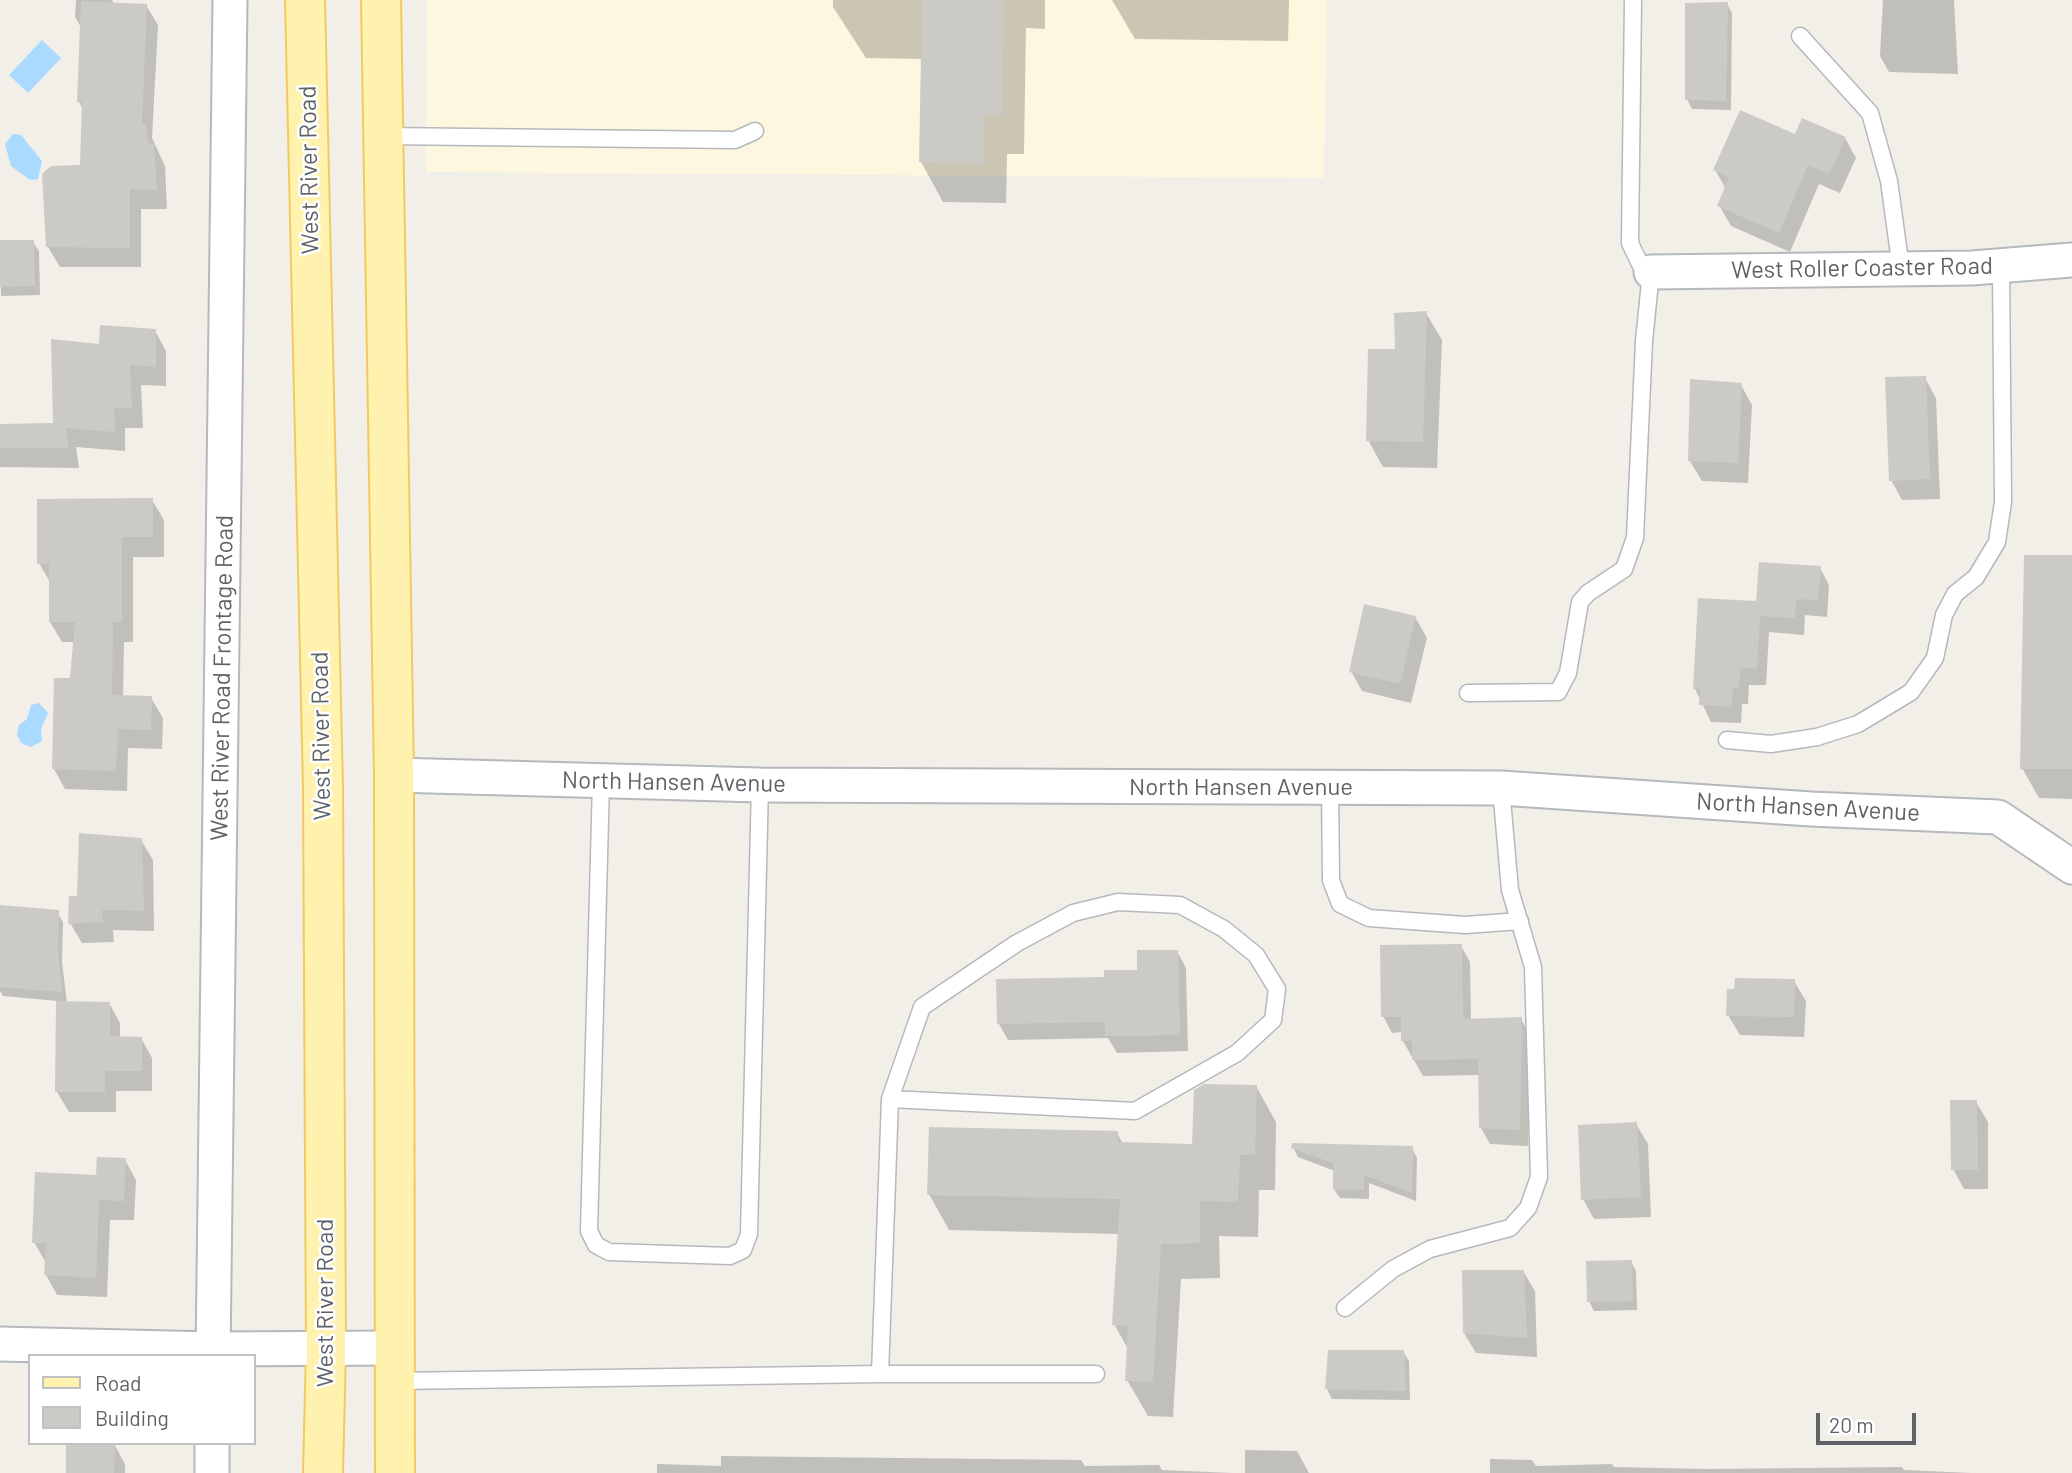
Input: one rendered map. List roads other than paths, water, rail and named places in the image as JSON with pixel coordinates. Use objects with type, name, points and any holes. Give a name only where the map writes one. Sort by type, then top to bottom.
[{"type":"main road","name":"West River Road","points":[[305,0],[323,774],[326,1349],[324,1473]]},
{"type":"main road","points":[[381,0],[394,775],[395,1473]]},
{"type":"street","name":"West River Road Frontage Road","points":[[213,1353],[230,0]]},
{"type":"street","name":"West Roller Coaster Road","points":[[1651,272],[1900,269],[2001,266],[2072,260]]},
{"type":"street","name":"North Hansen Avenue","points":[[394,775],[760,785],[1501,788],[1811,809],[1998,817],[2072,867]]},
{"type":"street","points":[[0,1344],[213,1353],[326,1349],[396,1365]]},
{"type":"street","points":[[212,1445],[212,1473]]},
{"type":"lane","points":[[1468,693],[1559,692],[1568,673],[1580,602],[1588,593],[1624,569],[1635,538],[1644,341],[1651,272],[1640,264],[1630,243],[1633,0]]},
{"type":"lane","points":[[1800,36],[1870,113],[1889,181],[1900,269]]},
{"type":"lane","points":[[384,136],[735,140],[755,131]]},
{"type":"lane","points":[[1727,740],[1772,744],[1817,737],[1858,724],[1911,692],[1935,658],[1944,615],[1955,594],[1976,577],[1997,542],[2003,502],[2001,266]]},
{"type":"lane","points":[[601,782],[589,1231],[596,1244],[610,1252],[730,1256],[743,1250],[749,1234],[760,785]]},
{"type":"lane","points":[[1330,787],[1331,880],[1340,904],[1369,918],[1465,925],[1520,921]]},
{"type":"lane","points":[[1345,1308],[1393,1269],[1430,1249],[1510,1228],[1528,1208],[1539,1177],[1535,1002],[1531,953],[1510,890],[1501,788]]},
{"type":"lane","points":[[880,1374],[890,1100],[922,1007],[1017,943],[1073,913],[1118,902],[1180,905],[1224,929],[1256,955],[1277,989],[1273,1020],[1237,1053],[1135,1111],[890,1100]]},
{"type":"lane","points":[[396,1365],[880,1374],[1096,1374]]},
{"type":"water","points":[[42,40],[61,58],[28,93],[9,75]]},
{"type":"water","points":[[13,134],[21,135],[42,161],[38,179],[30,180],[11,166],[5,144]]},
{"type":"water","points":[[39,703],[48,713],[41,729],[42,741],[31,747],[21,743],[17,735],[19,725],[27,719],[31,705]]}]
